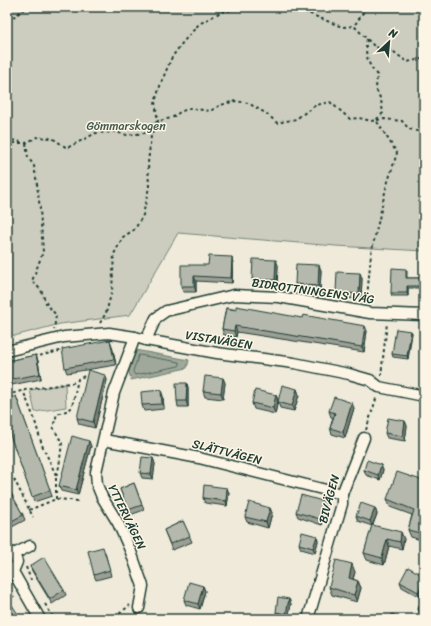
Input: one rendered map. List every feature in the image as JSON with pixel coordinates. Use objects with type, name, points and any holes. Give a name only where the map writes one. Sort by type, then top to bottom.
[{"type":"street","name":"BIDROTTNINGENS VÄG","points":[[146,340],[156,318],[166,311],[234,295],[279,298],[370,313],[424,315]]},
{"type":"street","name":"VISTAVÄGEN","points":[[7,351],[75,336],[109,333],[135,336],[146,340],[217,353],[294,363],[350,374],[370,380],[379,388],[424,396]]},
{"type":"street","name":"YTTERVÄGEN","points":[[135,336],[114,393],[96,472],[97,485],[102,498],[118,523],[134,559],[142,586],[139,608]]},
{"type":"street","name":"BIVÄGEN","points":[[308,619],[342,504],[342,494],[364,438]]},
{"type":"street","name":"SLÄTTVÄGEN","points":[[104,440],[199,458],[342,494]]},
{"type":"street","points":[[30,546],[10,552],[17,562],[16,566],[9,571],[40,619]]},
{"type":"path","points":[[7,18],[12,18],[27,7]]},
{"type":"path","points":[[221,12],[225,7]]},
{"type":"path","points":[[93,335],[106,313],[112,291],[114,254],[123,237],[135,229],[143,215],[149,187],[148,163],[151,136],[158,122],[156,102],[161,83],[172,57],[199,24],[221,12],[244,7]]},
{"type":"path","points":[[293,7],[342,27],[354,26],[375,47],[394,52],[407,62],[421,59],[424,60]]},
{"type":"path","points":[[361,7],[362,14]]},
{"type":"path","points":[[354,26],[367,7]]},
{"type":"path","points":[[367,39],[365,48],[370,67],[377,75],[376,89],[381,100],[383,113],[376,120]]},
{"type":"path","points":[[7,143],[26,143],[37,137],[52,138],[67,148],[96,133],[115,132],[126,136],[145,132],[152,124],[172,118],[180,112],[190,108],[210,111],[221,105],[235,101],[248,103],[267,114],[277,122],[296,119],[316,105],[330,102],[350,119],[359,118],[371,121],[384,119],[402,121],[409,130],[424,133]]},
{"type":"path","points":[[370,313],[367,298],[371,254],[386,188],[397,153],[376,120]]},
{"type":"path","points":[[7,139],[26,143]]},
{"type":"path","points":[[26,143],[28,157],[34,166],[39,202],[43,252],[32,281],[41,290],[46,303],[56,315],[53,340]]},
{"type":"path","points":[[364,438],[379,388],[388,313]]},
{"type":"path","points":[[27,358],[69,349]]},
{"type":"path","points":[[56,499],[56,476],[59,467],[62,443],[53,426],[57,414],[69,410],[72,407],[78,380],[90,373]]},
{"type":"path","points":[[7,395],[25,390],[78,382]]},
{"type":"path","points":[[25,390],[24,393],[34,418],[42,445],[56,476]]},
{"type":"path","points":[[14,479],[33,517]]},
{"type":"path","points":[[29,510],[56,499],[79,501]]},
{"type":"path","points":[[26,566],[31,581]]},
{"type":"path","points":[[42,600],[54,619]]},
{"type":"path","points":[[117,619],[119,614],[133,602],[139,608]]},
{"type":"green space","name":"Gömmarskogen","points":[[7,7],[424,7],[424,251],[336,246],[178,233],[130,315],[60,324],[14,336],[7,329]]},
{"type":"green space","points":[[65,384],[66,407],[35,412],[30,390]]},
{"type":"water","points":[[135,350],[189,360],[187,368],[131,380],[129,372]]},
{"type":"building","points":[[209,256],[232,257],[231,278],[194,276],[194,286],[181,286],[181,265],[208,265]]},
{"type":"building","points":[[253,259],[276,260],[275,280],[252,279]]},
{"type":"building","points":[[296,264],[319,265],[318,286],[295,284]]},
{"type":"building","points":[[392,268],[406,269],[406,278],[424,278],[424,286],[407,286],[407,293],[391,293]]},
{"type":"building","points":[[337,272],[360,273],[359,294],[336,292]]},
{"type":"building","points":[[236,306],[302,318],[303,315],[365,326],[362,347],[235,326],[234,331],[222,329],[226,308],[236,310]]},
{"type":"building","points":[[396,329],[411,331],[407,356],[392,354]]},
{"type":"building","points":[[110,340],[114,359],[65,368],[62,349]]},
{"type":"building","points":[[36,355],[40,374],[7,380],[7,361]]},
{"type":"building","points":[[88,370],[105,375],[93,422],[77,418]]},
{"type":"building","points":[[205,376],[223,378],[221,393],[203,391]]},
{"type":"building","points":[[176,383],[187,383],[186,401],[177,401]]},
{"type":"building","points":[[282,385],[297,389],[292,406],[278,402]]},
{"type":"building","points":[[161,390],[162,404],[142,405],[141,392]]},
{"type":"building","points":[[255,390],[276,395],[273,408],[252,403]]},
{"type":"building","points":[[16,396],[50,490],[32,497],[7,426],[7,400]]},
{"type":"building","points":[[334,397],[352,403],[343,432],[330,428],[335,413],[329,411]]},
{"type":"building","points":[[388,418],[405,421],[403,436],[385,433]]},
{"type":"building","points":[[72,436],[89,441],[76,490],[59,486]]},
{"type":"building","points":[[142,457],[153,458],[151,474],[140,473]]},
{"type":"building","points":[[367,460],[381,465],[378,475],[364,470]]},
{"type":"building","points":[[397,472],[424,481],[424,534],[408,530],[414,510],[387,499]]},
{"type":"building","points":[[134,483],[142,505],[128,510],[120,489]]},
{"type":"building","points":[[204,485],[227,488],[226,501],[203,498]]},
{"type":"building","points":[[7,486],[23,515],[8,523],[7,521]]},
{"type":"building","points":[[301,495],[326,502],[320,519],[296,512]]},
{"type":"building","points":[[249,502],[270,508],[266,522],[245,517]]},
{"type":"building","points":[[361,503],[375,508],[370,521],[356,516]]},
{"type":"building","points":[[183,521],[190,536],[170,544],[164,530]]},
{"type":"building","points":[[372,525],[401,532],[400,542],[387,539],[382,558],[364,553]]},
{"type":"building","points":[[302,532],[317,536],[313,548],[299,544]]},
{"type":"building","points":[[103,547],[110,570],[94,575],[88,551]]},
{"type":"building","points":[[44,557],[64,590],[50,599],[30,566]]},
{"type":"building","points":[[336,560],[352,564],[349,578],[358,581],[354,595],[329,587]]},
{"type":"building","points":[[408,567],[424,576],[424,581],[418,592],[400,582]]},
{"type":"building","points":[[189,582],[203,586],[198,604],[184,600]]},
{"type":"building","points":[[7,597],[21,619],[7,619]]},
{"type":"building","points":[[278,597],[289,599],[286,614],[276,612]]},
{"type":"building","points":[[419,605],[424,606],[424,610],[418,609]]},
{"type":"building","points":[[392,614],[403,619],[390,619]]},
{"type":"building","points":[[329,616],[336,619],[328,619]]}]
